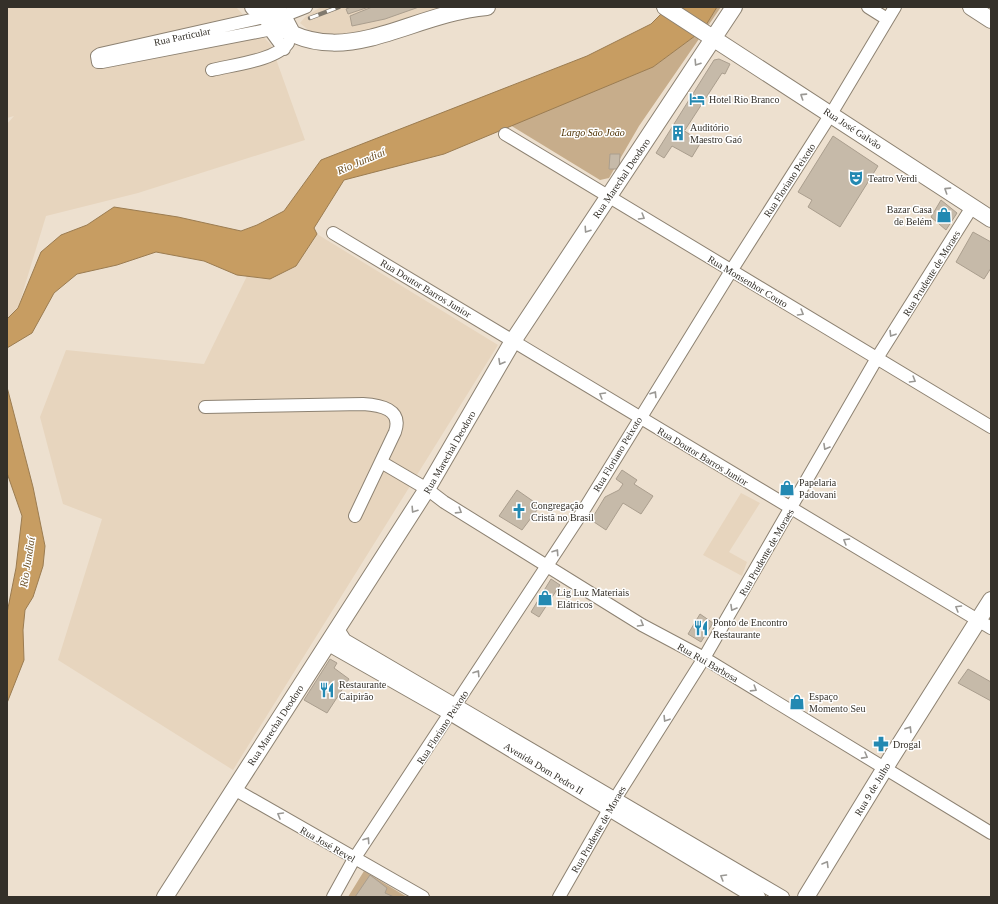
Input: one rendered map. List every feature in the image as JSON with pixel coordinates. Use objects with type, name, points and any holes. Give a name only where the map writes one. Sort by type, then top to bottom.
[{"type":"main road","points":[[268,12],[293,35],[321,43],[345,42],[387,34],[459,12],[487,7]]},
{"type":"main road","name":"Rua José Galvão","points":[[665,7],[991,219]]},
{"type":"main road","name":"Rua Marechal Deodoro","points":[[165,897],[428,489],[513,341],[609,196],[711,36],[734,7]]},
{"type":"main road","points":[[971,7],[991,20]]},
{"type":"main road","name":"Rua 9 de Julho","points":[[806,897],[885,768],[985,624],[991,600]]},
{"type":"main road","name":"Avenida Dom Pedro II","points":[[329,643],[454,709],[613,804],[757,897]]},
{"type":"street","name":"Rua Particular","points":[[284,49],[270,30],[267,30],[102,62],[97,60],[97,56],[100,54],[268,12],[306,7]]},
{"type":"street","points":[[868,7],[887,20]]},
{"type":"street","name":"Rua Floriano Peixoto","points":[[333,897],[354,859],[585,508],[730,270],[831,114],[895,7]]},
{"type":"street","points":[[212,70],[267,56],[284,49],[293,35]]},
{"type":"street","name":"Rua Monsenhor Couto","points":[[505,134],[991,427]]},
{"type":"street","name":"Rua Prudente de Moraes","points":[[558,897],[613,804],[704,658],[877,358],[972,207]]},
{"type":"street","name":"Rua Doutor Barros Junior","points":[[333,233],[985,624]]},
{"type":"street","points":[[205,407],[363,404],[381,405],[395,415],[398,424],[355,516]]},
{"type":"street","name":"Rua Rui Barbosa","points":[[381,462],[428,489],[444,502],[642,625],[704,658],[834,739],[885,768],[991,833]]},
{"type":"street","points":[[338,629],[345,640],[454,709]]},
{"type":"street","name":"Rua José Revel","points":[[234,789],[354,859],[423,897]]},
{"type":"street","points":[[613,804],[783,897]]},
{"type":"shaded area","points":[[7,7],[236,7],[271,45],[305,140],[138,193],[46,216],[18,308],[7,319],[7,124],[14,116],[7,118]]},
{"type":"shaded area","points":[[321,7],[446,7],[380,28],[332,36],[312,33],[300,23],[306,16]]},
{"type":"shaded area","points":[[317,234],[498,345],[233,770],[58,660],[102,519],[63,504],[40,417],[66,350],[204,364],[247,276],[270,279],[296,266]]},
{"type":"shaded area","points":[[741,493],[760,503],[729,552],[747,562],[742,576],[703,555]]},
{"type":"green space","name":"Largo São João","points":[[717,7],[721,7],[639,126],[609,178],[600,180],[510,125],[653,67],[703,30]]},
{"type":"green space","points":[[364,871],[407,897],[348,897]]},
{"type":"water","name":"Rio Jundiaí","points":[[668,7],[717,7],[703,30],[653,67],[444,154],[344,180],[314,228],[317,234],[296,266],[270,279],[237,275],[204,261],[156,252],[117,265],[77,274],[54,293],[32,333],[7,348],[7,319],[18,308],[41,252],[61,235],[87,225],[114,207],[178,217],[241,231],[257,225],[284,211],[321,160],[587,56],[651,24]]},
{"type":"water","name":"Rio Jundiaí","points":[[7,387],[33,487],[45,546],[43,566],[33,597],[25,610],[23,630],[24,660],[7,703],[7,613],[16,568],[22,516],[7,473]]},
{"type":"building","points":[[351,7],[369,7],[348,14],[346,9]]},
{"type":"building","points":[[372,7],[419,7],[385,19],[352,26],[350,16]]},
{"type":"building","name":"Hotel Rio Branco","points":[[719,59],[730,64],[725,74],[722,73],[685,130],[674,124],[714,60]]},
{"type":"building","name":"Auditório Maestro Gaó","points":[[674,124],[701,142],[692,157],[672,146],[664,158],[656,153]]},
{"type":"building","points":[[833,136],[878,166],[840,227],[808,207],[812,200],[798,192]]},
{"type":"building","points":[[610,154],[620,154],[619,169],[609,169]]},
{"type":"building","name":"Bazar Casa de Belém","points":[[941,200],[957,213],[946,230],[931,217]]},
{"type":"building","points":[[973,232],[991,242],[991,268],[984,279],[956,262]]},
{"type":"building","points":[[622,470],[637,480],[634,484],[653,496],[641,514],[623,503],[606,530],[591,520],[605,497],[619,490],[623,484],[616,479]]},
{"type":"building","name":"Congregação Cristã no Brasil","points":[[517,490],[540,506],[522,530],[499,516]]},
{"type":"building","name":"Lig Luz Materiais Elátricos","points":[[551,579],[560,585],[539,617],[531,612]]},
{"type":"building","name":"Ponto de Encontro Restaurante","points":[[700,614],[713,623],[701,642],[688,634]]},
{"type":"building","name":"Restaurante Caipirão","points":[[330,659],[337,663],[334,668],[349,679],[327,713],[304,700]]},
{"type":"building","points":[[968,669],[991,682],[991,701],[958,683]]},
{"type":"building","points":[[370,875],[387,888],[385,893],[394,897],[355,897]]},
{"type":"railway","points":[[310,18],[339,7]]},
{"type":"place","name":"Hotel Rio Branco","points":[[697,99]]},
{"type":"place","name":"Auditório Maestro Gaó","points":[[678,133]]},
{"type":"place","name":"Teatro Verdi","points":[[856,178]]},
{"type":"place","name":"Bazar Casa de Belém","points":[[944,215]]},
{"type":"place","name":"Papelaria Padovani","points":[[787,488]]},
{"type":"place","name":"Congregação Cristã no Brasil","points":[[519,511]]},
{"type":"place","name":"Lig Luz Materiais Elátricos","points":[[545,598]]},
{"type":"place","name":"Ponto de Encontro Restaurante","points":[[701,628]]},
{"type":"place","name":"Restaurante Caipirão","points":[[327,690]]},
{"type":"place","name":"Espaço Momento Seu","points":[[797,702]]},
{"type":"place","name":"Drogal","points":[[881,744]]}]
